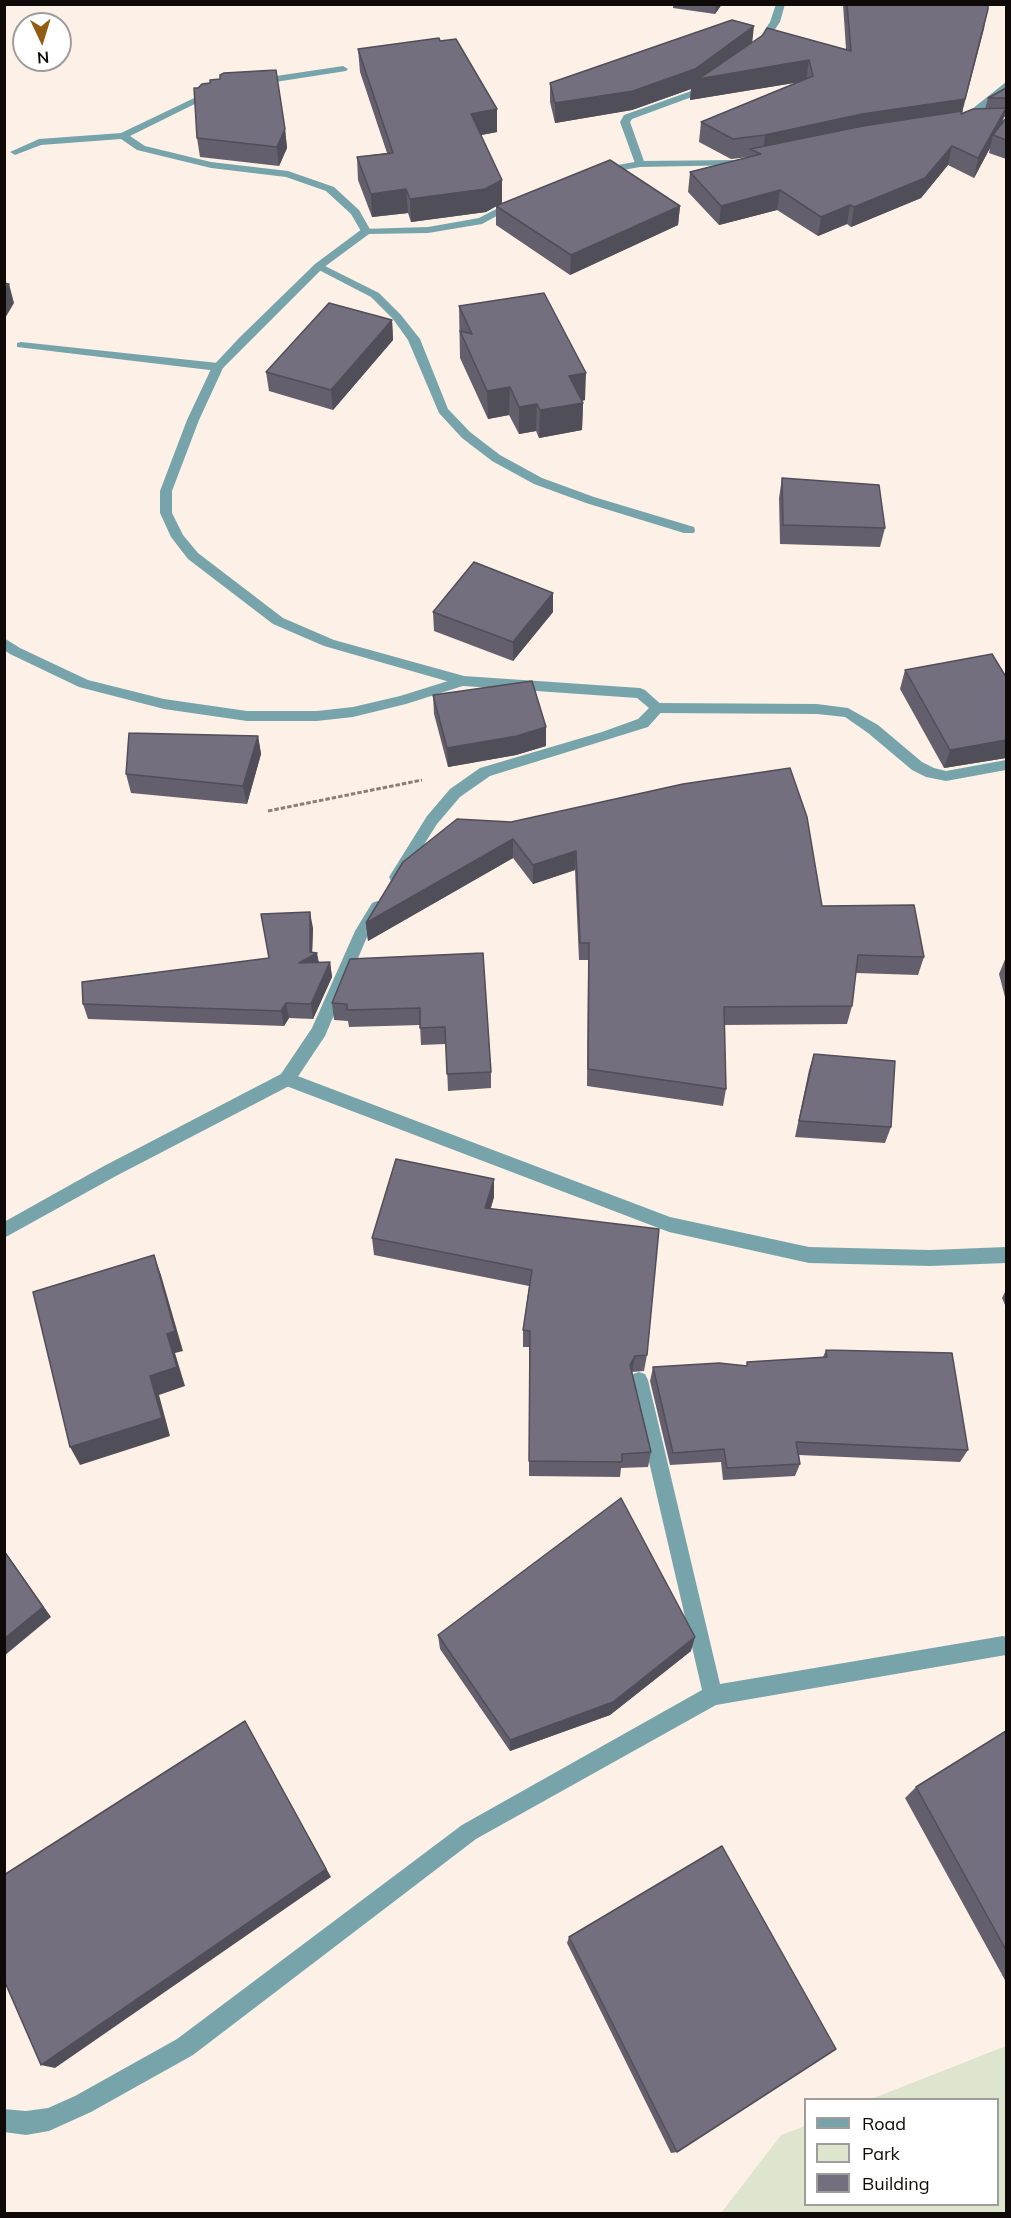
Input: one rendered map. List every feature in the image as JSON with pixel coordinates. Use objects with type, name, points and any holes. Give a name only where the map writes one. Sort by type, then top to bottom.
[{"type":"street","points":[[747,58],[756,51],[775,22],[780,4]]},
{"type":"street","points":[[249,83],[343,69]]},
{"type":"street","points":[[640,164],[625,122],[628,117],[697,92],[713,81]]},
{"type":"street","points":[[15,152],[39,142],[123,136],[228,85]]},
{"type":"street","points":[[987,122],[963,124],[1006,85]]},
{"type":"street","points":[[123,136],[141,148],[211,165],[288,174],[330,189],[355,212],[366,231]]},
{"type":"street","points":[[588,173],[640,164],[723,165],[753,162]]},
{"type":"street","points":[[529,196],[482,221],[428,230],[366,231],[319,267],[243,340],[218,368],[193,420],[166,491],[166,513],[177,537],[193,556],[278,621],[328,643],[464,681],[640,693],[658,708],[817,709],[848,713],[873,729],[916,766],[931,773],[946,776],[1006,765]]},
{"type":"street","points":[[319,267],[375,295],[397,317],[414,339],[443,410],[466,435],[496,458],[538,481],[590,500],[689,530]]},
{"type":"street","points":[[21,345],[218,368]]},
{"type":"street","points":[[4,642],[15,651],[84,684],[164,704],[247,716],[317,716],[352,712],[401,701],[464,681]]},
{"type":"street","points":[[4,1231],[110,1171],[287,1079],[319,1031],[360,935],[432,820],[455,793],[485,772],[643,723],[658,708]]},
{"type":"street","points":[[287,1079],[669,1224],[809,1255],[930,1258],[1006,1255]]},
{"type":"street","points":[[639,1380],[713,1695]]},
{"type":"street","points":[[4,2120],[26,2123],[49,2119],[83,2104],[185,2047],[469,1832],[713,1695],[1003,1646]]},
{"type":"path","points":[[268,812],[409,781],[485,772]]},
{"type":"green space","points":[[1006,2046],[1006,2213],[721,2213],[781,2135],[804,2126],[804,2206],[999,2206],[999,2098],[874,2098]]},
{"type":"building","points":[[847,4],[988,4],[965,99],[862,114],[765,135],[733,139],[701,122],[813,76],[809,60],[692,80],[703,76],[763,35],[767,28],[851,51]]},
{"type":"building","points":[[732,20],[754,26],[695,69],[633,91],[555,103],[550,83]]},
{"type":"building","points":[[439,38],[440,41],[456,39],[497,109],[471,114],[502,180],[485,189],[410,199],[406,189],[371,194],[357,157],[393,153],[358,49]]},
{"type":"building","points":[[276,70],[285,129],[277,147],[197,138],[194,88],[210,83],[210,80],[220,79],[220,75],[224,73]]},
{"type":"building","points":[[1006,88],[1006,98],[988,98]]},
{"type":"building","points":[[1006,108],[978,158],[952,146],[925,178],[854,207],[850,205],[821,217],[780,190],[721,206],[690,172],[761,154],[750,149],[863,126],[962,111],[961,114],[973,109]]},
{"type":"building","points":[[1006,118],[1006,140],[993,135]]},
{"type":"building","points":[[610,160],[680,206],[571,255],[496,206]]},
{"type":"building","points":[[544,293],[586,373],[569,376],[583,403],[540,410],[537,404],[519,407],[510,387],[487,391],[460,331],[472,334],[459,306]]},
{"type":"building","points":[[329,303],[392,320],[331,390],[266,372]]},
{"type":"building","points":[[782,478],[879,485],[885,528],[783,525]]},
{"type":"building","points":[[474,562],[553,593],[513,642],[433,612]]},
{"type":"building","points":[[992,654],[1006,677],[1006,740],[950,750],[905,670]]},
{"type":"building","points":[[532,681],[546,727],[517,736],[447,748],[433,695]]},
{"type":"building","points":[[129,733],[258,736],[243,786],[126,774]]},
{"type":"building","points":[[790,768],[807,817],[822,906],[914,905],[924,957],[858,955],[852,1006],[724,1007],[726,1089],[588,1069],[589,943],[580,943],[576,851],[533,865],[513,839],[366,923],[403,862],[457,819],[511,822],[683,784]]},
{"type":"building","points":[[310,912],[310,952],[317,953],[299,963],[330,962],[311,1004],[286,1003],[281,1011],[83,1004],[82,982],[269,958],[261,914]]},
{"type":"building","points":[[483,953],[491,1072],[447,1074],[445,1027],[420,1028],[420,1008],[347,1010],[347,1004],[332,1003],[350,959]]},
{"type":"building","points":[[814,1054],[895,1061],[891,1127],[799,1121]]},
{"type":"building","points":[[396,1159],[494,1179],[485,1208],[659,1229],[647,1355],[635,1356],[630,1365],[651,1452],[622,1454],[622,1462],[529,1461],[530,1331],[523,1330],[532,1270],[372,1238]]},
{"type":"building","points":[[154,1255],[175,1331],[167,1334],[177,1367],[150,1376],[162,1418],[70,1447],[33,1292]]},
{"type":"building","points":[[826,1350],[952,1353],[968,1450],[796,1442],[800,1464],[727,1468],[724,1449],[673,1453],[653,1367],[719,1363],[747,1366],[747,1362],[827,1357]]},
{"type":"building","points":[[621,1498],[695,1637],[613,1702],[510,1740],[438,1635]]},
{"type":"building","points":[[4,1551],[43,1607],[4,1639]]},
{"type":"building","points":[[245,1721],[326,1869],[41,2065],[4,1980],[4,1875]]},
{"type":"building","points":[[1006,1731],[1006,1950],[916,1787]]},
{"type":"building","points":[[722,1846],[836,2049],[677,2152],[569,1937]]}]
